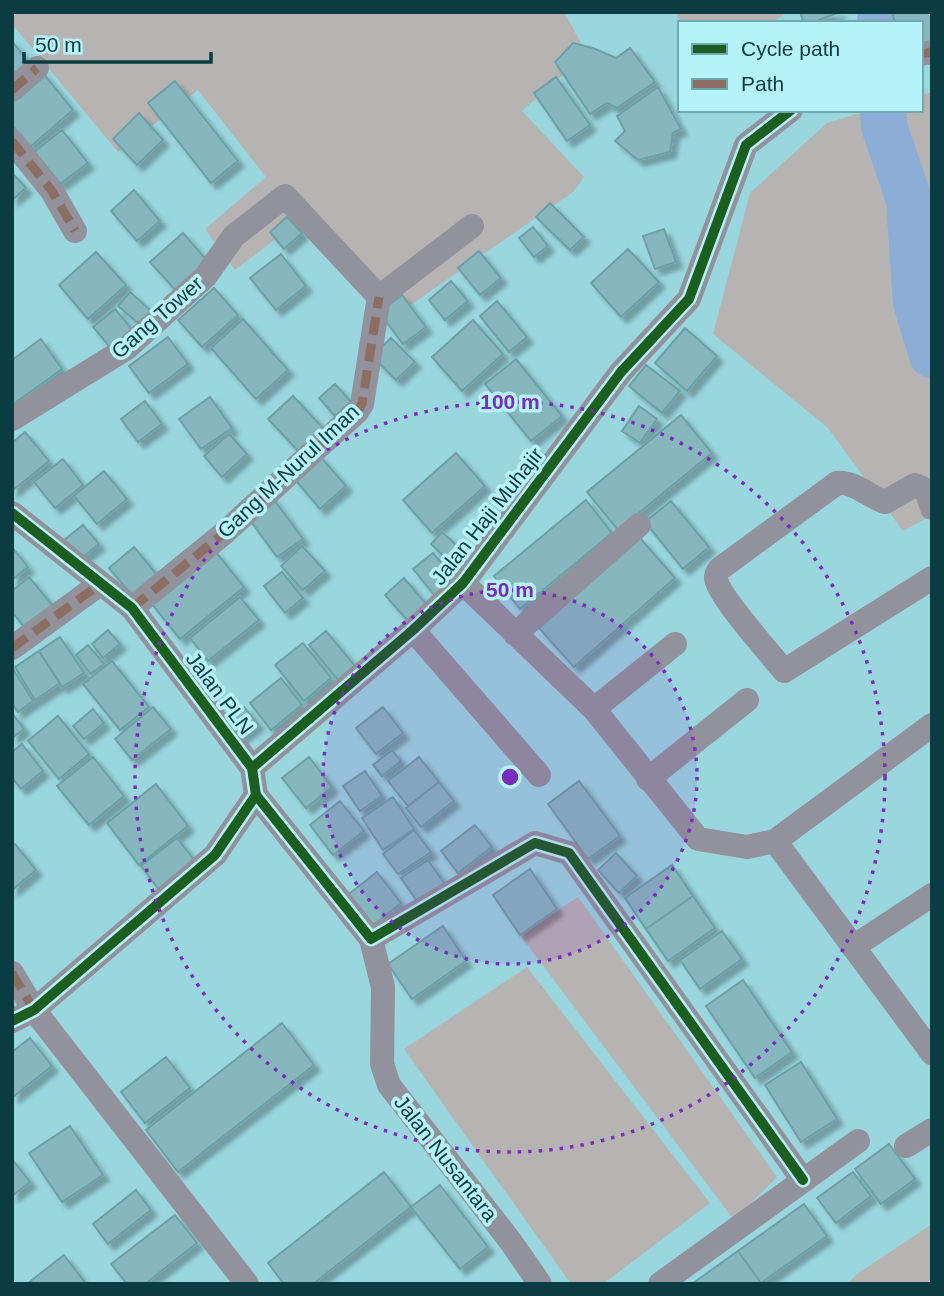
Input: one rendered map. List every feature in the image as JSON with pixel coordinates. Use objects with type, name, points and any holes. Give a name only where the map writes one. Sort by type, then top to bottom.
[{"type":"street","points":[[12,90],[37,68]]},
{"type":"street","name":"Jalan Haji Muhajir","points":[[252,768],[413,630],[463,583],[621,372],[689,299],[746,145],[788,112]]},
{"type":"street","points":[[12,141],[52,191],[75,231]]},
{"type":"street","name":"Gang Tower","points":[[12,419],[127,348],[205,277],[234,236],[285,196],[379,297]]},
{"type":"street","points":[[379,297],[472,226]]},
{"type":"street","name":"Gang M-Nurul Iman","points":[[132,608],[223,534],[357,412],[362,404],[379,297]]},
{"type":"street","points":[[932,508],[926,490],[920,486],[915,485],[885,502],[873,498],[847,481],[837,483],[717,571],[716,580],[727,600],[784,671],[932,578]]},
{"type":"street","name":"Jalan PLN","points":[[12,513],[132,608],[252,768],[256,795]]},
{"type":"street","points":[[515,634],[639,525]]},
{"type":"street","points":[[463,583],[594,709],[698,839],[747,847],[775,841],[932,725]]},
{"type":"street","points":[[12,648],[100,584]]},
{"type":"street","points":[[413,630],[539,775]]},
{"type":"street","points":[[594,709],[675,644]]},
{"type":"street","points":[[648,779],[747,700]]},
{"type":"street","points":[[23,1015],[215,855],[256,795],[371,939],[536,843],[569,853],[803,1181]]},
{"type":"street","points":[[775,841],[929,1045]]},
{"type":"street","points":[[853,947],[932,895]]},
{"type":"street","name":"Jalan Nusantara","points":[[371,939],[383,987],[382,1064],[389,1085],[511,1241],[540,1284]]},
{"type":"street","points":[[12,973],[23,1015],[247,1284]]},
{"type":"street","points":[[906,1146],[932,1130]]},
{"type":"street","points":[[660,1284],[858,1141]]},
{"type":"shaded area","points":[[12,12],[564,12],[587,54],[522,111],[584,177],[573,192],[399,313],[307,215],[235,270],[205,229],[266,177],[198,90],[118,152],[12,24]]},
{"type":"shaded area","points":[[675,12],[787,12],[776,21],[681,21]]},
{"type":"shaded area","points":[[932,92],[932,515],[903,531],[828,428],[713,334],[750,193],[827,123],[863,112],[923,112],[923,94]]},
{"type":"shaded area","points":[[578,897],[777,1177],[734,1220],[520,935]]},
{"type":"shaded area","points":[[527,967],[710,1203],[603,1284],[571,1284],[404,1049]]},
{"type":"shaded area","points":[[932,1224],[932,1284],[847,1284],[857,1274]]},
{"type":"building","points":[[800,12],[840,12],[816,21],[803,21]]},
{"type":"building","points":[[892,12],[932,12],[932,44],[923,46],[923,21],[894,21]]},
{"type":"building","points":[[12,41],[31,65],[12,80]]},
{"type":"building","points":[[573,43],[616,58],[630,48],[655,82],[617,108],[607,103],[590,114],[555,62]]},
{"type":"building","points":[[42,72],[73,110],[30,147],[12,125],[12,98]]},
{"type":"building","points":[[556,77],[590,125],[567,141],[534,93]]},
{"type":"building","points":[[175,81],[238,161],[211,183],[148,103]]},
{"type":"building","points":[[658,87],[681,129],[673,133],[670,152],[638,160],[615,141],[625,131],[617,116]]},
{"type":"building","points":[[139,113],[163,140],[137,165],[113,139]]},
{"type":"building","points":[[62,130],[88,163],[60,184],[34,152]]},
{"type":"building","points":[[12,173],[26,188],[12,200]]},
{"type":"building","points":[[134,190],[160,221],[137,241],[111,211]]},
{"type":"building","points":[[550,203],[584,237],[570,250],[536,217]]},
{"type":"building","points":[[287,217],[302,233],[284,249],[270,232]]},
{"type":"building","points":[[533,227],[548,246],[534,257],[519,238]]},
{"type":"building","points":[[664,229],[676,262],[655,269],[643,236]]},
{"type":"building","points":[[183,233],[210,264],[178,293],[150,262]]},
{"type":"building","points":[[628,249],[659,282],[621,317],[591,283]]},
{"type":"building","points":[[479,251],[501,278],[480,295],[458,268]]},
{"type":"building","points":[[96,252],[126,285],[88,319],[59,285]]},
{"type":"building","points":[[281,254],[306,286],[276,310],[250,278]]},
{"type":"building","points":[[451,281],[468,301],[445,320],[429,300]]},
{"type":"building","points":[[214,288],[238,315],[202,347],[178,320]]},
{"type":"building","points":[[130,292],[155,314],[143,327],[118,306]]},
{"type":"building","points":[[402,295],[426,327],[403,344],[379,312]]},
{"type":"building","points":[[497,301],[527,337],[509,352],[480,316]]},
{"type":"building","points":[[115,309],[137,335],[115,353],[93,327]]},
{"type":"building","points":[[243,319],[288,370],[256,399],[211,348]]},
{"type":"building","points":[[473,320],[503,354],[462,391],[432,357]]},
{"type":"building","points":[[685,328],[717,356],[687,391],[655,363]]},
{"type":"building","points":[[168,337],[188,364],[149,393],[129,366]]},
{"type":"building","points":[[391,338],[415,362],[396,380],[372,356]]},
{"type":"building","points":[[41,339],[62,369],[12,405],[12,360]]},
{"type":"building","points":[[516,359],[562,416],[531,441],[485,384]]},
{"type":"building","points":[[646,365],[680,391],[662,413],[629,386]]},
{"type":"building","points":[[335,384],[351,402],[335,416],[319,398]]},
{"type":"building","points":[[293,396],[326,431],[302,455],[268,419]]},
{"type":"building","points":[[210,397],[232,428],[201,449],[179,419]]},
{"type":"building","points":[[145,401],[162,424],[138,442],[121,419]]},
{"type":"building","points":[[639,406],[657,419],[640,443],[622,431]]},
{"type":"building","points":[[681,415],[712,453],[618,530],[587,492]]},
{"type":"building","points":[[25,432],[49,461],[12,491],[12,443]]},
{"type":"building","points":[[229,434],[247,454],[222,477],[204,456]]},
{"type":"building","points":[[456,453],[485,486],[432,533],[403,500]]},
{"type":"building","points":[[319,455],[346,486],[320,509],[293,477]]},
{"type":"building","points":[[63,459],[83,485],[55,508],[34,482]]},
{"type":"building","points":[[104,471],[127,499],[97,524],[74,496]]},
{"type":"building","points":[[272,497],[303,539],[277,557],[247,516]]},
{"type":"building","points":[[586,500],[612,533],[520,609],[494,576]]},
{"type":"building","points":[[671,501],[709,547],[683,569],[645,522]]},
{"type":"building","points":[[83,525],[99,544],[79,560],[63,541]]},
{"type":"building","points":[[442,532],[464,552],[453,565],[431,544]]},
{"type":"building","points":[[640,538],[675,578],[574,667],[539,628]]},
{"type":"building","points":[[302,546],[325,571],[303,590],[281,566]]},
{"type":"building","points":[[12,547],[28,567],[12,580]]},
{"type":"building","points":[[134,547],[162,581],[138,602],[109,568]]},
{"type":"building","points":[[215,551],[244,587],[180,639],[151,603]]},
{"type":"building","points":[[433,553],[456,580],[436,597],[413,569]]},
{"type":"building","points":[[282,572],[303,598],[285,613],[264,586]]},
{"type":"building","points":[[29,577],[53,606],[25,628],[12,612],[12,591]]},
{"type":"building","points":[[404,578],[426,604],[407,620],[385,595]]},
{"type":"building","points":[[240,597],[259,620],[208,661],[190,638]]},
{"type":"building","points":[[108,630],[120,644],[103,658],[92,644]]},
{"type":"building","points":[[326,631],[355,666],[338,680],[309,645]]},
{"type":"building","points":[[60,637],[84,673],[62,687],[39,651]]},
{"type":"building","points":[[303,643],[331,678],[304,701],[275,665]]},
{"type":"building","points":[[88,645],[104,664],[91,674],[76,655]]},
{"type":"building","points":[[39,651],[60,683],[35,700],[15,667]]},
{"type":"building","points":[[112,661],[149,707],[120,730],[83,684]]},
{"type":"building","points":[[13,669],[33,701],[18,712],[12,703]]},
{"type":"building","points":[[281,678],[302,705],[271,730],[250,703]]},
{"type":"building","points":[[153,707],[171,729],[132,760],[115,739]]},
{"type":"building","points":[[244,707],[258,724],[239,739],[225,722]]},
{"type":"building","points":[[383,707],[403,733],[376,754],[356,728]]},
{"type":"building","points":[[93,709],[104,723],[84,739],[73,726]]},
{"type":"building","points":[[12,713],[24,729],[12,738]]},
{"type":"building","points":[[58,716],[89,754],[59,779],[28,741]]},
{"type":"building","points":[[22,744],[43,771],[21,789],[12,778],[12,752]]},
{"type":"building","points":[[392,750],[401,761],[382,776],[373,765]]},
{"type":"building","points":[[93,757],[124,796],[89,825],[57,786]]},
{"type":"building","points":[[309,757],[332,787],[306,808],[282,778]]},
{"type":"building","points":[[419,757],[439,782],[408,806],[388,781]]},
{"type":"building","points":[[365,771],[382,796],[360,811],[343,786]]},
{"type":"building","points":[[579,781],[620,836],[588,859],[548,804]]},
{"type":"building","points":[[439,782],[454,801],[421,827],[406,808]]},
{"type":"building","points":[[156,784],[188,826],[139,865],[107,823]]},
{"type":"building","points":[[393,797],[414,829],[383,850],[362,818]]},
{"type":"building","points":[[340,801],[364,831],[333,855],[310,825]]},
{"type":"building","points":[[475,825],[492,847],[458,873],[441,851]]},
{"type":"building","points":[[414,830],[431,852],[398,874],[383,854]]},
{"type":"building","points":[[177,838],[199,866],[163,895],[141,866]]},
{"type":"building","points":[[15,844],[36,870],[12,890],[12,846]]},
{"type":"building","points":[[616,853],[637,876],[619,893],[598,870]]},
{"type":"building","points":[[428,860],[446,886],[419,904],[401,878]]},
{"type":"building","points":[[672,865],[693,896],[646,929],[625,898]]},
{"type":"building","points":[[530,869],[557,909],[520,935],[493,895]]},
{"type":"building","points":[[377,872],[401,903],[373,925],[349,894]]},
{"type":"building","points":[[693,896],[715,928],[668,961],[646,929]]},
{"type":"building","points":[[443,926],[466,961],[412,999],[388,964]]},
{"type":"building","points":[[722,931],[742,959],[700,989],[680,960]]},
{"type":"building","points":[[743,980],[792,1052],[755,1078],[706,1006]]},
{"type":"building","points":[[282,1023],[314,1065],[178,1172],[146,1130]]},
{"type":"building","points":[[30,1038],[52,1066],[13,1097],[12,1052]]},
{"type":"building","points":[[166,1057],[190,1088],[145,1123],[121,1092]]},
{"type":"building","points":[[801,1062],[837,1119],[801,1142],[765,1085]]},
{"type":"building","points":[[70,1126],[103,1175],[62,1202],[29,1153]]},
{"type":"building","points":[[889,1144],[915,1179],[881,1204],[855,1169]]},
{"type":"building","points":[[12,1159],[30,1182],[12,1196]]},
{"type":"building","points":[[384,1172],[411,1207],[313,1284],[284,1284],[268,1263]]},
{"type":"building","points":[[853,1172],[871,1196],[836,1223],[817,1198]]},
{"type":"building","points":[[440,1185],[488,1247],[460,1269],[411,1207]]},
{"type":"building","points":[[136,1190],[151,1210],[108,1244],[93,1224]]},
{"type":"building","points":[[804,1204],[827,1236],[761,1283],[738,1251]]},
{"type":"building","points":[[175,1215],[197,1243],[145,1284],[127,1284],[111,1264]]},
{"type":"building","points":[[738,1251],[761,1283],[692,1284]]},
{"type":"building","points":[[64,1255],[86,1284],[27,1284]]},
{"type":"waterway","points":[[880,21],[881,12]]},
{"type":"waterway","points":[[883,112],[884,126],[909,200],[916,303],[932,355]]},
{"type":"marked path","points":[[923,54],[932,52]]},
{"type":"marked path","points":[[12,90],[37,68]]},
{"type":"marked path","points":[[12,141],[52,191],[75,231]]},
{"type":"marked path","points":[[132,608],[223,534],[357,412],[362,404],[379,297]]},
{"type":"marked path","points":[[12,648],[100,584]]},
{"type":"marked path","points":[[12,973],[34,1010]]},
{"type":"cycle path","points":[[252,768],[413,630],[463,583],[621,372],[689,299],[746,145],[788,112]]},
{"type":"cycle path","points":[[12,513],[132,608],[252,768],[256,795],[215,855],[34,1010],[12,1021]]},
{"type":"cycle path","points":[[256,795],[371,939],[535,843],[569,853],[803,1180]]}]
